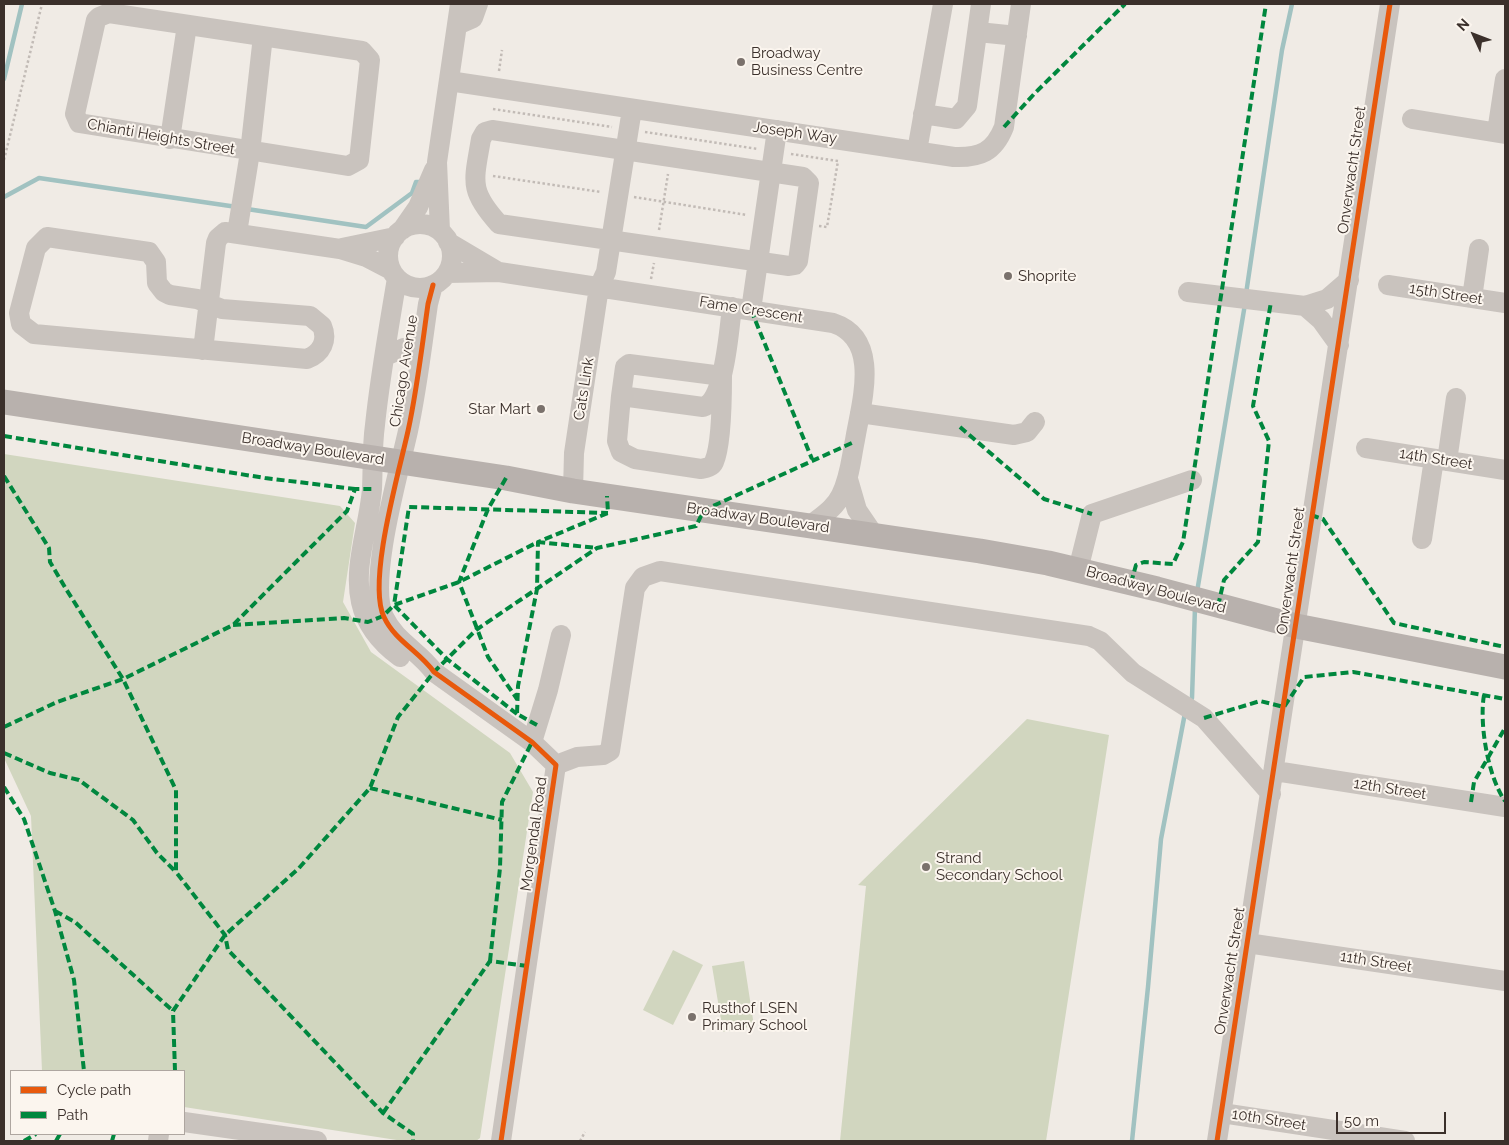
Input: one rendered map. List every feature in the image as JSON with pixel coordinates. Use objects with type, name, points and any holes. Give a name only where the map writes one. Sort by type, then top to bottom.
[{"type":"main road","name":"Broadway Boulevard","points":[[4,402],[401,462],[573,491],[980,551],[1078,570],[1296,626],[1505,667]]},
{"type":"street","points":[[203,350],[216,243],[218,238],[239,218],[366,257],[414,287],[440,279],[452,257],[444,237],[437,162],[460,4]]},
{"type":"street","points":[[457,25],[473,18],[478,4]]},
{"type":"street","points":[[917,151],[943,4]]},
{"type":"street","points":[[923,114],[956,119],[964,111],[968,101],[981,4]]},
{"type":"street","name":"Joseph Way","points":[[449,81],[972,158],[992,149],[1004,127],[1021,4]]},
{"type":"street","name":"Onverwacht Street","points":[[1217,1141],[1271,794],[1312,506],[1339,345],[1390,4]]},
{"type":"street","name":"Chianti Heights Street","points":[[109,13],[263,36],[356,49],[370,60],[361,154],[354,164],[348,166],[250,152],[83,125],[76,120],[75,114],[99,16],[109,13]]},
{"type":"street","points":[[170,139],[187,25]]},
{"type":"street","points":[[978,32],[1017,36]]},
{"type":"street","name":"Chianti Heights Street","points":[[239,218],[250,152],[263,36]]},
{"type":"street","points":[[1412,119],[1501,133],[1505,79]]},
{"type":"street","name":"Cats Link","points":[[573,491],[574,454],[599,287],[606,272],[632,109]]},
{"type":"street","points":[[488,130],[625,150],[803,177],[808,183],[798,261],[795,265],[789,266],[499,224],[486,210],[475,192],[474,180],[481,139],[488,130]]},
{"type":"street","points":[[621,396],[703,407],[713,401],[758,262],[777,130]]},
{"type":"street","points":[[394,274],[388,255],[399,233],[418,207],[437,162]]},
{"type":"street","points":[[340,249],[399,233],[410,226],[426,225],[444,237]]},
{"type":"street","points":[[52,237],[149,252],[156,262],[157,283],[164,292],[208,304],[222,309],[310,316],[326,321],[322,348],[318,353],[307,358],[34,334],[21,324],[19,313],[36,248],[42,240],[52,237]]},
{"type":"street","name":"Fame Crescent","points":[[444,237],[499,272]]},
{"type":"street","points":[[1472,298],[1479,249]]},
{"type":"street","name":"Fame Crescent","points":[[440,279],[499,272],[833,323],[848,330],[857,342],[864,360],[865,379],[848,479],[833,507],[811,525]]},
{"type":"street","name":"Chicago Avenue","points":[[372,458],[394,274]]},
{"type":"street","name":"Chicago Avenue","points":[[401,462],[408,430],[428,304],[440,279]]},
{"type":"street","points":[[1188,292],[1305,306],[1333,296],[1349,280]]},
{"type":"street","name":"15th Street","points":[[1388,285],[1505,303]]},
{"type":"street","points":[[1305,306],[1322,320],[1339,345]]},
{"type":"street","points":[[385,356],[404,348],[421,347]]},
{"type":"street","points":[[631,363],[722,376],[719,433],[714,462],[706,468],[635,459],[621,452],[617,441],[625,367],[631,363]]},
{"type":"street","points":[[1422,539],[1456,398]]},
{"type":"street","points":[[860,413],[1014,435],[1028,432],[1035,422]]},
{"type":"street","name":"14th Street","points":[[1366,448],[1505,470]]},
{"type":"street","name":"Morgendal Road","points":[[372,458],[372,489],[360,574],[361,603],[368,622],[388,648],[418,668],[434,672]]},
{"type":"street","name":"Morgendal Road","points":[[401,462],[391,505],[378,584],[379,601],[383,616],[397,638],[426,661],[434,672],[532,742],[556,764],[501,1141]]},
{"type":"street","name":"Fame Crescent","points":[[848,479],[857,510],[874,535]]},
{"type":"street","points":[[1078,570],[1092,514],[1192,480]]},
{"type":"street","points":[[556,764],[577,757],[603,755],[610,750],[636,588],[644,577],[660,571],[1089,636],[1100,641],[1133,672],[1204,718],[1271,794]]},
{"type":"street","points":[[532,742],[548,690],[561,635]]},
{"type":"street","name":"12th Street","points":[[1274,771],[1505,807]]},
{"type":"street","name":"11th Street","points":[[1247,943],[1505,981]]},
{"type":"street","name":"10th Street","points":[[1222,1113],[1405,1141]]},
{"type":"street","points":[[185,1122],[245,1136],[317,1141]]},
{"type":"path","points":[[4,160],[42,4]]},
{"type":"path","points":[[649,295],[677,115]]},
{"type":"path","points":[[580,1141],[585,1132]]},
{"type":"green space","points":[[4,454],[340,506],[355,523],[343,602],[371,652],[510,753],[533,792],[480,1138],[476,1141],[403,1141],[185,1107],[185,1070],[42,1070],[31,816],[4,758]]},
{"type":"green space","points":[[1027,719],[1109,735],[1046,1141],[840,1141],[866,886],[858,885]]},
{"type":"green space","points":[[673,950],[703,965],[673,1025],[643,1010]]},
{"type":"green space","points":[[744,961],[754,1026],[723,1032],[712,966]]},
{"type":"waterway","points":[[4,79],[22,4]]},
{"type":"waterway","points":[[1246,294],[1282,50],[1292,4]]},
{"type":"waterway","points":[[4,197],[39,178],[237,207]]},
{"type":"waterway","points":[[247,209],[366,227],[412,193],[416,182],[420,182]]},
{"type":"waterway","points":[[1197,592],[1245,304]]},
{"type":"waterway","points":[[1189,704],[1192,698],[1195,607]]},
{"type":"waterway","points":[[1132,1141],[1161,839],[1185,713]]},
{"type":"marked path","points":[[1004,127],[1035,93],[1125,4]]},
{"type":"marked path","points":[[1131,583],[1136,565],[1144,562],[1173,564],[1183,542],[1266,4]]},
{"type":"marked path","points":[[1218,606],[1224,580],[1258,542],[1269,441],[1253,406],[1271,302]]},
{"type":"marked path","points":[[751,310],[812,459]]},
{"type":"marked path","points":[[960,427],[1044,499],[1092,514]]},
{"type":"marked path","points":[[4,436],[265,478],[355,489]]},
{"type":"marked path","points":[[175,1070],[173,1011],[225,935],[299,868],[370,788],[398,717],[434,672],[476,630],[597,548],[696,526],[704,510],[854,442]]},
{"type":"marked path","points":[[4,476],[49,548],[50,562],[123,679],[176,790],[176,872],[225,935],[228,950],[383,1113],[413,1134],[413,1141]]},
{"type":"marked path","points":[[506,478],[488,509],[459,582],[488,657],[517,699]]},
{"type":"marked path","points":[[4,727],[57,702],[123,679],[233,625],[347,511],[355,489],[372,489]]},
{"type":"marked path","points":[[537,725],[517,714],[518,686],[537,589],[538,542],[608,513],[607,496]]},
{"type":"marked path","points":[[517,714],[447,659],[394,605],[409,507],[608,513]]},
{"type":"marked path","points":[[1311,515],[1323,519],[1394,623],[1505,647]]},
{"type":"marked path","points":[[233,625],[344,618],[368,622],[383,616],[394,605],[459,582],[538,542],[597,548]]},
{"type":"marked path","points":[[1204,718],[1260,701],[1284,707],[1304,677],[1353,672],[1505,699]]},
{"type":"marked path","points":[[1484,695],[1483,720],[1486,750],[1494,778],[1505,801]]},
{"type":"marked path","points":[[1471,802],[1474,782],[1505,728]]},
{"type":"marked path","points":[[490,961],[500,868],[502,802],[532,742]]},
{"type":"marked path","points":[[4,753],[50,773],[79,780],[133,820],[157,853],[176,872]]},
{"type":"marked path","points":[[4,787],[24,819],[55,911],[74,980],[84,1070]]},
{"type":"marked path","points":[[370,788],[502,820]]},
{"type":"marked path","points":[[55,911],[75,922],[173,1011]]},
{"type":"marked path","points":[[383,1113],[490,961],[527,966]]},
{"type":"marked path","points":[[24,1141],[34,1135]]},
{"type":"marked path","points":[[56,1141],[59,1135]]},
{"type":"marked path","points":[[112,1141],[114,1135]]},
{"type":"cycle path","points":[[1217,1141],[1390,4]]},
{"type":"cycle path","points":[[433,285],[428,304],[408,431],[386,526],[379,579],[380,601],[384,617],[394,633],[434,672],[532,742],[556,765],[501,1141]]},
{"type":"place","name":"Broadway Business Centre","points":[[741,62]]},
{"type":"place","name":"Shoprite","points":[[1008,276]]},
{"type":"place","name":"Star Mart","points":[[541,409]]},
{"type":"place","name":"Strand Secondary School","points":[[926,867]]},
{"type":"place","name":"Rusthof LSEN Primary School","points":[[692,1017]]}]
